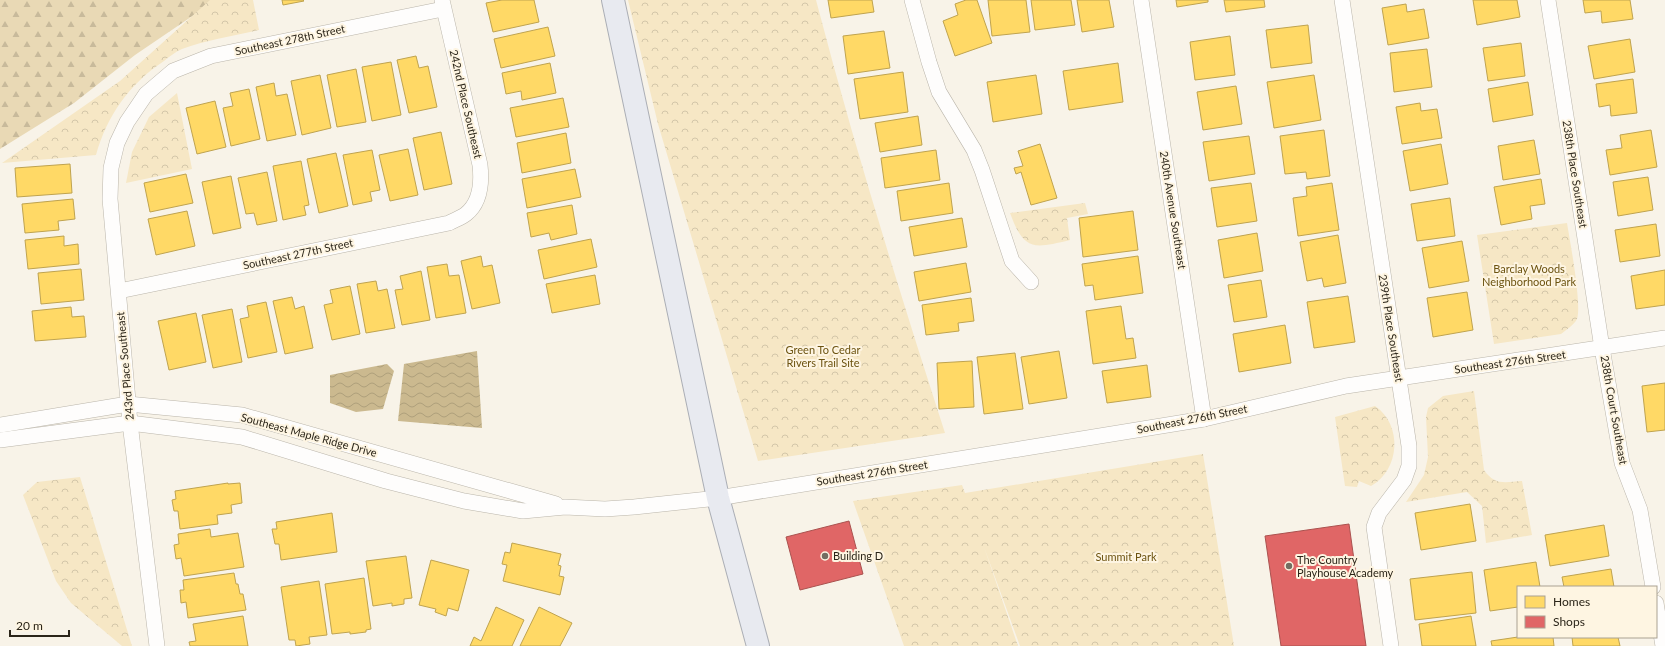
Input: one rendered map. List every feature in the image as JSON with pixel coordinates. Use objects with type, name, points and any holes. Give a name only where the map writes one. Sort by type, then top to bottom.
[{"type":"main road","points":[[613,0],[718,498],[758,646]]},
{"type":"street","points":[[912,0],[928,62],[939,92],[974,150],[1012,260],[1031,282]]},
{"type":"street","name":"240th Avenue Southeast","points":[[1141,0],[1204,419]]},
{"type":"street","name":"239th Place Southeast","points":[[1342,0],[1409,446],[1409,466],[1404,480],[1379,513],[1374,527],[1391,646]]},
{"type":"street","name":"238th Place Southeast","points":[[1548,0],[1602,348]]},
{"type":"street","name":"Southeast 278th Street","points":[[146,94],[173,71],[211,56],[442,4]]},
{"type":"street","name":"242nd Place Southeast","points":[[442,4],[480,165],[482,180],[480,194],[472,208]]},
{"type":"street","name":"243rd Place Southeast","points":[[146,94],[127,122],[117,143],[112,168],[110,198],[130,424],[157,646]]},
{"type":"street","name":"Southeast 277th Street","points":[[119,291],[449,223],[466,215],[472,208]]},
{"type":"street","name":"Southeast 276th Street","points":[[718,498],[1204,419],[1346,386],[1665,338]]},
{"type":"street","name":"238th Court Southeast","points":[[1602,348],[1622,463],[1640,510],[1653,586]]},
{"type":"street","name":"Southeast Maple Ridge Drive","points":[[0,425],[128,404],[242,415],[564,507]]},
{"type":"street","name":"Southeast Maple Ridge Drive","points":[[0,440],[130,424],[242,436],[386,481],[464,502],[523,511],[564,507],[605,509],[718,498]]},
{"type":"street","points":[[1657,609],[1663,646]]},
{"type":"green space","points":[[0,0],[216,0],[135,55],[74,103],[0,149]]},
{"type":"green space","points":[[210,0],[253,0],[259,30],[182,49],[151,70],[130,91],[113,114],[106,127],[96,155],[2,163],[120,81]]},
{"type":"green space","name":"Green To Cedar Rivers Trail Site","points":[[628,0],[816,0],[878,218],[945,433],[758,461],[658,124]]},
{"type":"green space","points":[[177,93],[192,169],[126,183],[132,152],[149,117]]},
{"type":"green space","points":[[1085,203],[1088,214],[1067,218],[1070,240],[1047,245],[1031,244],[1025,241],[1020,235],[1010,213]]},
{"type":"green space","name":"Barclay Woods Neighborhood Park","points":[[1567,223],[1577,287],[1578,312],[1576,321],[1561,334],[1494,344],[1477,235]]},
{"type":"green space","points":[[1474,391],[1484,470],[1492,479],[1496,481],[1522,481],[1532,535],[1486,543],[1482,506],[1467,492],[1406,502],[1424,475],[1428,457],[1426,417],[1428,408],[1443,396]]},
{"type":"green space","points":[[1375,406],[1384,414],[1394,435],[1392,459],[1388,469],[1381,479],[1371,486],[1359,481],[1357,487],[1345,486],[1335,417]]},
{"type":"green space","name":"Summit Park","points":[[1203,454],[1234,646],[1020,646],[984,547],[1018,646],[904,646],[853,501],[962,485],[965,493]]},
{"type":"green space","points":[[80,477],[132,646],[122,646],[71,603],[56,581],[23,495],[37,482]]},
{"type":"water","points":[[477,351],[482,428],[398,421],[404,364]]},
{"type":"water","points":[[387,364],[394,371],[383,409],[356,412],[330,403],[330,375]]},
{"type":"building: Homes","points":[[282,0],[303,0],[304,1],[283,5]]},
{"type":"building: Homes","points":[[502,0],[534,0],[539,22],[493,32],[486,3]]},
{"type":"building: Homes","points":[[828,0],[872,0],[874,12],[831,18]]},
{"type":"building: Homes","points":[[966,0],[977,0],[992,43],[955,56],[943,21],[958,15],[955,4]]},
{"type":"building: Homes","points":[[988,0],[1026,0],[1030,32],[992,36]]},
{"type":"building: Homes","points":[[1031,0],[1071,0],[1075,25],[1035,30]]},
{"type":"building: Homes","points":[[1077,0],[1109,0],[1114,27],[1082,32]]},
{"type":"building: Homes","points":[[1176,0],[1208,0],[1208,2],[1177,7]]},
{"type":"building: Homes","points":[[1224,0],[1264,0],[1265,7],[1226,12]]},
{"type":"building: Homes","points":[[1473,0],[1517,0],[1520,17],[1477,25]]},
{"type":"building: Homes","points":[[1583,0],[1630,0],[1633,19],[1602,23],[1601,11],[1585,13]]},
{"type":"building: Homes","points":[[1406,4],[1407,12],[1424,9],[1429,38],[1388,45],[1382,8]]},
{"type":"building: Homes","points":[[1308,25],[1312,63],[1271,68],[1266,30]]},
{"type":"building: Homes","points":[[548,27],[555,56],[501,68],[494,39]]},
{"type":"building: Homes","points":[[884,31],[890,68],[848,74],[843,36]]},
{"type":"building: Homes","points":[[1230,36],[1235,75],[1195,80],[1190,42]]},
{"type":"building: Homes","points":[[1630,39],[1635,72],[1594,79],[1588,46]]},
{"type":"building: Homes","points":[[1521,43],[1525,76],[1488,81],[1483,48]]},
{"type":"building: Homes","points":[[1427,49],[1432,87],[1394,92],[1390,53]]},
{"type":"building: Homes","points":[[416,56],[419,68],[428,66],[437,107],[409,113],[397,60]]},
{"type":"building: Homes","points":[[391,62],[401,115],[372,121],[362,67]]},
{"type":"building: Homes","points":[[550,63],[556,93],[522,100],[521,91],[506,94],[502,73]]},
{"type":"building: Homes","points":[[1118,63],[1123,102],[1069,110],[1063,71]]},
{"type":"building: Homes","points":[[356,69],[366,122],[337,127],[327,75]]},
{"type":"building: Homes","points":[[903,72],[908,112],[860,119],[854,79]]},
{"type":"building: Homes","points":[[320,75],[331,128],[302,135],[291,81]]},
{"type":"building: Homes","points":[[1036,75],[1042,114],[993,122],[987,82]]},
{"type":"building: Homes","points":[[1314,75],[1321,120],[1274,128],[1267,82]]},
{"type":"building: Homes","points":[[1633,79],[1637,113],[1611,116],[1610,105],[1599,107],[1596,84]]},
{"type":"building: Homes","points":[[1528,82],[1533,115],[1493,122],[1488,89]]},
{"type":"building: Homes","points":[[274,83],[276,96],[287,94],[296,135],[267,141],[256,87]]},
{"type":"building: Homes","points":[[1236,86],[1242,124],[1203,130],[1197,92]]},
{"type":"building: Homes","points":[[249,89],[260,139],[231,146],[223,108],[233,106],[230,93]]},
{"type":"building: Homes","points":[[563,98],[569,127],[516,137],[510,108]]},
{"type":"building: Homes","points":[[215,101],[226,147],[197,154],[186,108]]},
{"type":"building: Homes","points":[[1420,103],[1421,111],[1437,109],[1442,138],[1402,144],[1396,107]]},
{"type":"building: Homes","points":[[918,116],[922,145],[880,152],[875,123]]},
{"type":"building: Homes","points":[[1324,130],[1330,176],[1307,179],[1306,172],[1285,174],[1280,136]]},
{"type":"building: Homes","points":[[1651,130],[1657,167],[1610,175],[1606,150],[1622,148],[1620,135]]},
{"type":"building: Homes","points":[[441,132],[452,184],[424,190],[413,138]]},
{"type":"building: Homes","points":[[566,133],[571,163],[522,173],[517,143]]},
{"type":"building: Homes","points":[[1249,136],[1255,174],[1209,181],[1203,142]]},
{"type":"building: Homes","points":[[1534,140],[1540,174],[1503,180],[1498,146]]},
{"type":"building: Homes","points":[[1040,144],[1057,198],[1031,205],[1021,172],[1016,174],[1014,168],[1023,166],[1018,151]]},
{"type":"building: Homes","points":[[1441,144],[1448,184],[1410,191],[1403,151]]},
{"type":"building: Homes","points":[[408,149],[418,195],[390,201],[379,155]]},
{"type":"building: Homes","points":[[372,150],[380,190],[370,192],[372,201],[353,205],[343,155]]},
{"type":"building: Homes","points":[[936,150],[940,180],[885,188],[881,158]]},
{"type":"building: Homes","points":[[336,153],[348,206],[319,213],[307,159]]},
{"type":"building: Homes","points":[[301,161],[309,205],[304,206],[306,215],[283,220],[273,166]]},
{"type":"building: Homes","points":[[70,164],[72,193],[17,197],[15,168]]},
{"type":"building: Homes","points":[[575,169],[581,197],[527,208],[522,179]]},
{"type":"building: Homes","points":[[267,172],[277,221],[257,225],[254,213],[246,214],[238,178]]},
{"type":"building: Homes","points":[[186,174],[193,203],[150,212],[144,183]]},
{"type":"building: Homes","points":[[231,176],[241,228],[213,234],[202,182]]},
{"type":"building: Homes","points":[[1648,177],[1653,210],[1618,216],[1613,182]]},
{"type":"building: Homes","points":[[1541,179],[1545,204],[1530,206],[1532,219],[1501,225],[1494,187]]},
{"type":"building: Homes","points":[[949,183],[953,213],[901,221],[897,191]]},
{"type":"building: Homes","points":[[1251,183],[1257,221],[1217,227],[1211,188]]},
{"type":"building: Homes","points":[[1332,183],[1339,230],[1298,236],[1293,198],[1307,196],[1306,187]]},
{"type":"building: Homes","points":[[1450,198],[1455,236],[1417,241],[1411,204]]},
{"type":"building: Homes","points":[[73,199],[75,219],[58,221],[59,230],[25,233],[22,204]]},
{"type":"building: Homes","points":[[572,205],[577,234],[551,240],[549,233],[531,237],[527,213]]},
{"type":"building: Homes","points":[[187,211],[195,246],[156,255],[148,219]]},
{"type":"building: Homes","points":[[1133,211],[1138,250],[1083,257],[1079,218]]},
{"type":"building: Homes","points":[[962,218],[967,247],[914,256],[909,227]]},
{"type":"building: Homes","points":[[1656,224],[1660,256],[1620,262],[1615,230]]},
{"type":"building: Homes","points":[[1257,233],[1263,271],[1224,278],[1218,240]]},
{"type":"building: Homes","points":[[1338,235],[1346,283],[1324,287],[1322,278],[1307,281],[1300,242]]},
{"type":"building: Homes","points":[[64,236],[64,246],[78,244],[79,264],[28,269],[25,240]]},
{"type":"building: Homes","points":[[591,239],[597,267],[544,279],[538,250]]},
{"type":"building: Homes","points":[[1462,241],[1469,281],[1429,288],[1422,248]]},
{"type":"building: Homes","points":[[481,256],[483,267],[492,265],[500,303],[472,309],[461,261]]},
{"type":"building: Homes","points":[[1138,256],[1143,293],[1095,300],[1093,285],[1085,286],[1082,264]]},
{"type":"building: Homes","points":[[966,263],[971,292],[919,301],[914,272]]},
{"type":"building: Homes","points":[[447,264],[449,276],[459,275],[466,313],[436,318],[427,267]]},
{"type":"building: Homes","points":[[81,269],[84,300],[41,304],[38,273]]},
{"type":"building: Homes","points":[[1665,270],[1665,305],[1636,309],[1631,276]]},
{"type":"building: Homes","points":[[421,271],[430,320],[402,325],[395,290],[403,289],[400,276]]},
{"type":"building: Homes","points":[[595,275],[600,304],[552,313],[546,284]]},
{"type":"building: Homes","points":[[1261,280],[1267,317],[1234,322],[1228,285]]},
{"type":"building: Homes","points":[[376,281],[378,291],[387,289],[395,328],[366,333],[357,284]]},
{"type":"building: Homes","points":[[350,286],[360,334],[332,340],[324,305],[333,303],[330,290]]},
{"type":"building: Homes","points":[[1467,292],[1473,330],[1433,337],[1427,298]]},
{"type":"building: Homes","points":[[1348,296],[1355,342],[1314,348],[1307,302]]},
{"type":"building: Homes","points":[[292,297],[295,309],[304,306],[313,348],[285,354],[273,301]]},
{"type":"building: Homes","points":[[971,298],[974,321],[958,323],[959,331],[926,335],[922,305]]},
{"type":"building: Homes","points":[[266,302],[277,352],[248,358],[240,319],[249,317],[247,306]]},
{"type":"building: Homes","points":[[1121,306],[1126,339],[1133,338],[1136,358],[1093,364],[1086,311]]},
{"type":"building: Homes","points":[[71,307],[72,317],[84,316],[86,337],[35,341],[32,311]]},
{"type":"building: Homes","points":[[232,309],[242,362],[213,368],[202,315]]},
{"type":"building: Homes","points":[[196,313],[206,362],[169,370],[158,321]]},
{"type":"building: Homes","points":[[1285,325],[1291,363],[1239,372],[1233,334]]},
{"type":"building: Homes","points":[[1059,351],[1067,398],[1029,404],[1021,357]]},
{"type":"building: Homes","points":[[1015,353],[1023,409],[984,414],[977,357]]},
{"type":"building: Homes","points":[[972,361],[974,407],[939,409],[937,363]]},
{"type":"building: Homes","points":[[1147,365],[1151,397],[1107,403],[1102,371]]},
{"type":"building: Homes","points":[[1665,383],[1665,430],[1647,432],[1642,386]]},
{"type":"building: Homes","points":[[228,483],[240,483],[242,503],[231,505],[232,513],[217,515],[218,524],[180,529],[178,511],[174,511],[172,500],[176,499],[175,491]]},
{"type":"building: Homes","points":[[1470,504],[1476,541],[1421,550],[1415,513]]},
{"type":"building: Homes","points":[[332,513],[337,552],[281,560],[279,544],[275,544],[272,529],[277,529],[276,522]]},
{"type":"building: Homes","points":[[1604,525],[1609,556],[1550,566],[1545,535]]},
{"type":"building: Homes","points":[[210,529],[211,537],[238,533],[244,567],[184,576],[181,558],[176,559],[174,545],[179,544],[178,534]]},
{"type":"building: Homes","points":[[512,543],[561,554],[558,565],[561,566],[559,576],[564,577],[560,595],[503,581],[507,565],[502,564],[505,552],[510,553]]},
{"type":"building: Homes","points":[[406,556],[412,598],[404,599],[404,604],[392,606],[392,603],[373,606],[366,561]]},
{"type":"building: Homes","points":[[431,560],[469,570],[458,611],[448,608],[446,616],[435,612],[436,609],[419,605]]},
{"type":"building: Homes","points":[[1536,562],[1540,586],[1517,586],[1517,607],[1490,611],[1484,570]]},
{"type":"building: Homes","points":[[1611,569],[1614,586],[1564,586],[1562,577]]},
{"type":"building: Homes","points":[[1472,572],[1476,613],[1415,620],[1410,579]]},
{"type":"building: Homes","points":[[234,573],[240,594],[243,594],[246,610],[188,618],[186,602],[181,603],[180,590],[184,590],[183,580]]},
{"type":"building: Homes","points":[[364,578],[371,629],[366,630],[366,632],[332,634],[325,584]]},
{"type":"building: Homes","points":[[319,581],[327,635],[309,637],[310,644],[296,646],[295,640],[289,640],[281,587]]},
{"type":"building: Homes","points":[[496,607],[524,620],[512,646],[470,646],[474,637],[481,641]]},
{"type":"building: Homes","points":[[539,607],[572,623],[560,646],[520,646]]},
{"type":"building: Homes","points":[[243,616],[248,646],[190,646],[189,642],[196,641],[193,624]]},
{"type":"building: Homes","points":[[1471,616],[1476,646],[1422,646],[1419,624]]},
{"type":"building: Homes","points":[[1517,637],[1553,638],[1554,646],[1492,646],[1491,641]]},
{"type":"building: Homes","points":[[1572,638],[1618,638],[1620,646],[1573,646]]},
{"type":"building: Shops","name":"Building D","points":[[849,521],[863,574],[800,590],[786,537]]},
{"type":"building: Shops","points":[[1349,524],[1366,646],[1281,646],[1265,536]]},
{"type":"place","name":"Building D","points":[[825,556]]},
{"type":"place","name":"The Country Playhouse Academy","points":[[1289,566]]}]
